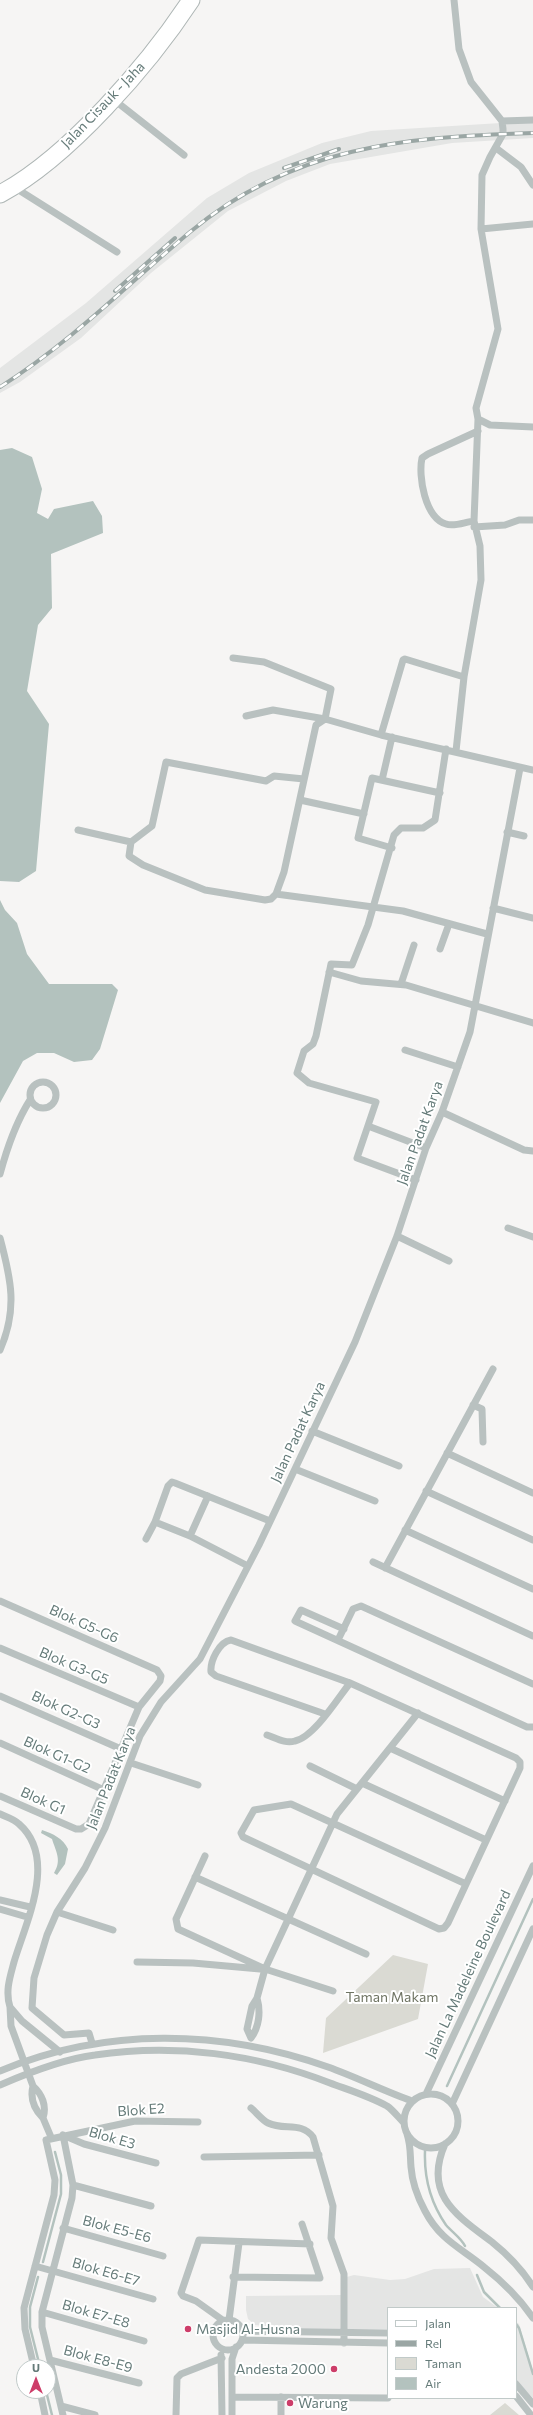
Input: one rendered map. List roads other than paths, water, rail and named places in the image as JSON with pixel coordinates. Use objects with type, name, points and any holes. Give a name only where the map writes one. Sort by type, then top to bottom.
[{"type":"main road","name":"Jalan Cisauk - Jaha","points":[[7,190],[68,143],[112,98],[166,38],[191,0]]},
{"type":"street","points":[[454,0],[459,49],[472,82],[502,121],[503,134],[482,175],[481,229],[498,329],[476,408],[478,431],[474,524],[480,546],[481,580],[464,677],[456,751]]},
{"type":"street","points":[[112,98],[184,155]]},
{"type":"street","points":[[502,121],[533,120]]},
{"type":"street","points":[[496,148],[521,167],[533,185]]},
{"type":"street","points":[[7,190],[116,252]]},
{"type":"street","points":[[481,229],[533,224]]},
{"type":"street","points":[[478,419],[490,425],[533,428]]},
{"type":"street","points":[[478,431],[422,458],[419,470],[425,496],[437,519],[445,524],[452,525],[505,525],[519,520],[533,520]]},
{"type":"street","points":[[233,658],[264,662],[331,689],[324,719],[316,725],[284,872],[276,894],[271,899],[265,900],[205,890],[132,859],[129,856],[131,842],[152,826],[168,762],[266,781],[274,776],[304,779]]},
{"type":"street","points":[[381,735],[403,660],[464,677]]},
{"type":"street","points":[[246,716],[273,710],[324,719],[381,735],[456,751],[533,770]]},
{"type":"street","points":[[382,780],[392,737]]},
{"type":"street","points":[[416,1180],[357,1158],[376,1102],[309,1083],[297,1073],[304,1051],[313,1044],[316,1036],[331,964],[352,965],[355,962],[392,848],[394,835],[401,828],[422,828],[432,823],[436,816],[446,749]]},
{"type":"street","name":"Jalan Padat Karya","points":[[92,2043],[89,2033],[64,2035],[32,2008],[34,1978],[47,1936],[57,1912],[85,1868],[105,1828],[140,1736],[154,1712],[200,1659],[270,1521],[352,1348],[397,1236],[426,1148],[442,1112],[470,1032],[520,768]]},
{"type":"street","points":[[392,848],[358,838],[372,778],[440,794]]},
{"type":"street","points":[[300,800],[364,814]]},
{"type":"street","points":[[78,830],[131,842]]},
{"type":"street","points":[[507,832],[524,836]]},
{"type":"street","points":[[276,894],[403,911],[488,934]]},
{"type":"street","points":[[493,908],[533,918]]},
{"type":"street","points":[[440,949],[449,924]]},
{"type":"street","points":[[400,984],[414,945]]},
{"type":"street","points":[[329,972],[361,981],[400,984],[533,1023]]},
{"type":"street","points":[[405,1050],[458,1067]]},
{"type":"street","points":[[0,1174],[7,1148],[23,1111],[30,1100]]},
{"type":"street","points":[[442,1112],[524,1150],[533,1151]]},
{"type":"street","points":[[368,1126],[426,1148]]},
{"type":"street","points":[[508,1228],[533,1237]]},
{"type":"street","points":[[397,1236],[449,1261]]},
{"type":"street","points":[[0,1238],[11,1279],[12,1307],[6,1336],[0,1350]]},
{"type":"street","points":[[385,1568],[493,1369]]},
{"type":"street","points":[[473,1405],[482,1409],[483,1442]]},
{"type":"street","points":[[312,1431],[399,1466]]},
{"type":"street","points":[[447,1453],[533,1493]]},
{"type":"street","points":[[295,1469],[375,1501]]},
{"type":"street","points":[[146,1539],[168,1486],[172,1482],[270,1521]]},
{"type":"street","points":[[426,1491],[533,1540]]},
{"type":"street","points":[[190,1536],[208,1496]]},
{"type":"street","points":[[154,1522],[190,1536],[248,1566]]},
{"type":"street","points":[[406,1530],[533,1589]]},
{"type":"street","points":[[374,1562],[533,1636]]},
{"type":"street","name":"Blok G5-G6","points":[[0,1601],[157,1670],[161,1676],[160,1681],[138,1707]]},
{"type":"street","points":[[338,1640],[353,1609],[361,1606],[533,1684]]},
{"type":"street","points":[[344,1629],[301,1610],[295,1621],[527,1727],[533,1727]]},
{"type":"street","points":[[325,1714],[216,1676],[211,1672],[211,1664],[222,1644],[230,1640],[350,1682],[516,1758],[520,1762],[520,1768],[448,1923],[444,1928],[439,1929],[242,1838],[242,1833],[251,1812],[291,1804],[466,1884]]},
{"type":"street","name":"Blok G3-G5","points":[[0,1648],[138,1707]]},
{"type":"street","points":[[267,1735],[286,1742],[295,1742],[310,1733],[350,1682]]},
{"type":"street","name":"Blok G2-G3","points":[[0,1696],[121,1749]]},
{"type":"street","points":[[104,1790],[138,1707]]},
{"type":"street","points":[[247,2060],[251,2038],[256,2031],[260,2008],[257,1998],[265,1969],[337,1814],[418,1713]]},
{"type":"street","name":"Blok G1-G2","points":[[0,1743],[104,1790]]},
{"type":"street","points":[[390,1748],[505,1800]]},
{"type":"street","points":[[131,1763],[198,1785]]},
{"type":"street","points":[[310,1766],[357,1790]]},
{"type":"street","points":[[362,1783],[486,1840]]},
{"type":"street","name":"Blok G1","points":[[0,1796],[76,1829],[82,1829],[89,1824],[104,1790]]},
{"type":"street","points":[[0,1814],[19,1824],[32,1840],[39,1863],[38,1884],[7,1985],[11,2026],[33,2086],[39,2091],[46,2110],[43,2118],[49,2138],[55,2180],[54,2195],[24,2308],[25,2329],[32,2359]]},
{"type":"street","points":[[205,1856],[176,1919],[178,1929],[265,1969],[333,1991]]},
{"type":"street","name":"Jalan La Madeleine Boulevard","points":[[426,2094],[533,1866]]},
{"type":"street","points":[[195,1877],[366,1954]]},
{"type":"street","points":[[0,1900],[30,1908]]},
{"type":"street","points":[[0,1909],[27,1917]]},
{"type":"street","points":[[57,1912],[113,1930]]},
{"type":"street","points":[[452,2104],[533,1929]]},
{"type":"street","points":[[137,1962],[193,1963],[265,1969]]},
{"type":"street","points":[[10,2007],[22,2021],[60,2052]]},
{"type":"street","points":[[0,2072],[24,2062],[92,2043],[174,2037],[214,2040],[294,2056],[329,2067],[412,2101]]},
{"type":"street","points":[[0,2085],[28,2073],[94,2055],[134,2051],[190,2051],[247,2060],[307,2074],[370,2098],[388,2107],[404,2123]]},
{"type":"street","points":[[533,2287],[507,2257],[492,2243],[458,2217],[446,2202],[440,2185],[437,2169],[445,2144],[456,2130],[456,2112],[452,2104],[440,2096],[426,2094],[412,2101],[404,2115],[404,2123],[411,2148],[411,2168],[416,2189],[429,2218],[455,2247],[483,2266],[508,2288],[533,2318]]},
{"type":"street","points":[[251,2108],[268,2123],[301,2127],[308,2131],[319,2156],[334,2206],[331,2238],[344,2274],[344,2343]]},
{"type":"street","name":"Blok E2","points":[[49,2138],[135,2121],[198,2122]]},
{"type":"street","points":[[407,2134],[420,2145],[437,2147],[445,2144]]},
{"type":"street","points":[[50,2359],[42,2327],[42,2312],[73,2185],[63,2135]]},
{"type":"street","name":"Blok E3","points":[[63,2135],[84,2144],[156,2163]]},
{"type":"street","points":[[204,2157],[319,2156]]},
{"type":"street","points":[[73,2185],[151,2206]]},
{"type":"street","points":[[233,2277],[318,2279],[321,2275],[302,2224]]},
{"type":"street","name":"Blok E5-E6","points":[[63,2228],[163,2256]]},
{"type":"street","points":[[232,2415],[232,2359],[236,2347],[242,2340],[242,2331],[237,2323],[226,2320],[196,2301],[183,2296],[182,2289],[199,2240],[310,2244]]},
{"type":"street","points":[[222,2415],[222,2358],[214,2334],[217,2326],[226,2320],[239,2242]]},
{"type":"street","name":"Blok E6-E7","points":[[35,2266],[153,2299]]},
{"type":"street","name":"Blok E7-E8","points":[[42,2312],[144,2341]]},
{"type":"street","points":[[242,2331],[344,2331],[387,2333]]},
{"type":"street","points":[[242,2340],[387,2343]]},
{"type":"street","points":[[219,2346],[228,2349],[236,2347]]},
{"type":"street","points":[[176,2415],[177,2378],[181,2374],[222,2358]]},
{"type":"street","name":"Blok E8-E9","points":[[56,2362],[139,2383]]},
{"type":"street","points":[[56,2385],[63,2415]]},
{"type":"street","points":[[517,2385],[533,2404]]},
{"type":"street","points":[[232,2397],[387,2398]]},
{"type":"street","points":[[281,2397],[281,2415]]},
{"type":"street","points":[[517,2397],[530,2415]]},
{"type":"street","points":[[42,2399],[45,2415]]},
{"type":"street","points":[[61,2406],[96,2415]]},
{"type":"water","points":[[12,448],[32,457],[42,489],[37,513],[48,519],[54,509],[93,501],[102,516],[103,533],[51,554],[52,608],[38,625],[27,691],[49,724],[36,871],[19,882],[0,881],[0,450]]},
{"type":"water","points":[[0,900],[5,910],[17,923],[27,954],[49,984],[112,984],[118,990],[100,1049],[92,1060],[74,1062],[54,1053],[37,1053],[23,1061],[0,1103]]},
{"type":"water","points":[[42,1830],[60,1839],[68,1849],[65,1864],[57,1875],[54,1873],[58,1860],[52,1839],[41,1833]]},
{"type":"waterway","points":[[447,2086],[533,1899]]},
{"type":"waterway","points":[[425,2151],[427,2180],[432,2199],[446,2225],[465,2246]]},
{"type":"waterway","points":[[43,2262],[61,2194],[61,2175],[55,2152]]},
{"type":"waterway","points":[[477,2275],[484,2292],[499,2307]]},
{"type":"waterway","points":[[38,2277],[30,2307],[30,2327],[38,2359]]},
{"type":"waterway","points":[[517,2325],[533,2374]]},
{"type":"waterway","points":[[48,2399],[52,2415]]},
{"type":"railway","points":[[0,387],[26,370],[74,333],[190,232],[229,203],[269,181],[310,164],[352,152],[395,143],[440,138],[533,133]]},
{"type":"railway","points":[[284,168],[339,149]]},
{"type":"railway","points":[[115,291],[175,238]]},
{"type":"place","name":"Masjid Al-Husna","points":[[188,2329]]},
{"type":"place","name":"Andesta 2000","points":[[334,2369]]},
{"type":"place","name":"Warung","points":[[290,2403]]},
{"type":"park label","name":"Taman Makam","points":[[392,1997]]}]
